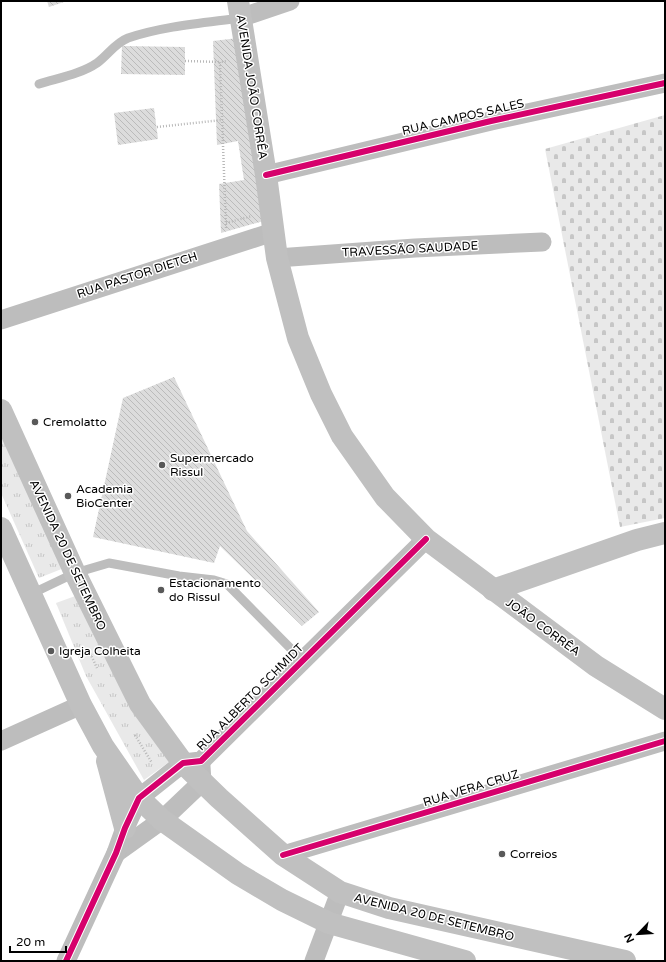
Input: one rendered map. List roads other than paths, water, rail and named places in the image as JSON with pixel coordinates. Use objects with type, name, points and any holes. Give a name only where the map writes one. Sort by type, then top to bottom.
[{"type":"main road","name":"AVENIDA JOÃO CORRÊA","points":[[239,10],[266,175],[277,258],[298,338],[321,394],[342,436],[385,497],[426,538]]},
{"type":"main road","name":"AVENIDA 20 DE SETEMBRO","points":[[1,410],[75,573],[140,704],[196,769],[283,855],[340,892],[389,908],[625,961]]},
{"type":"main road","points":[[1,528],[81,705],[103,746],[139,798],[162,820],[238,874],[282,900],[329,923],[465,961]]},
{"type":"main road","points":[[492,590],[637,540],[665,533]]},
{"type":"main road","name":"JOÃO CORRÊA","points":[[426,538],[492,590],[596,666],[665,709]]},
{"type":"main road","points":[[103,746],[125,828]]},
{"type":"street","points":[[239,10],[290,1]]},
{"type":"street","name":"RUA CAMPOS SALES","points":[[266,175],[491,121],[665,84]]},
{"type":"street","name":"RUA PASTOR DIETCH","points":[[1,320],[273,232]]},
{"type":"street","name":"TRAVESSÃO SAUDADE","points":[[277,258],[415,248],[542,242]]},
{"type":"street","name":"RUA ALBERTO SCHMIDT","points":[[116,853],[162,820],[196,769],[302,660],[426,538]]},
{"type":"street","points":[[1,742],[81,705]]},
{"type":"street","name":"RUA VERA CRUZ","points":[[283,855],[665,741]]},
{"type":"street","name":"RUA ALBERTO SCHMIDT","points":[[66,961],[116,853],[125,828],[139,798],[196,769]]},
{"type":"street","points":[[314,961],[340,892]]},
{"type":"lane","points":[[39,84],[81,71],[97,63],[113,47],[127,38],[239,10]]},
{"type":"lane","points":[[31,594],[75,573],[109,563],[178,576],[214,580],[227,584],[302,660]]},
{"type":"place","name":"Cremolatto","points":[[35,422]]},
{"type":"place","name":"Supermercado Rissul","points":[[162,465]]},
{"type":"place","name":"Academia BioCenter","points":[[68,496]]},
{"type":"place","name":"Estacionamento do Rissul","points":[[161,590]]},
{"type":"place","name":"Igreja Colheita","points":[[51,651]]},
{"type":"place","name":"Correios","points":[[502,854]]}]
